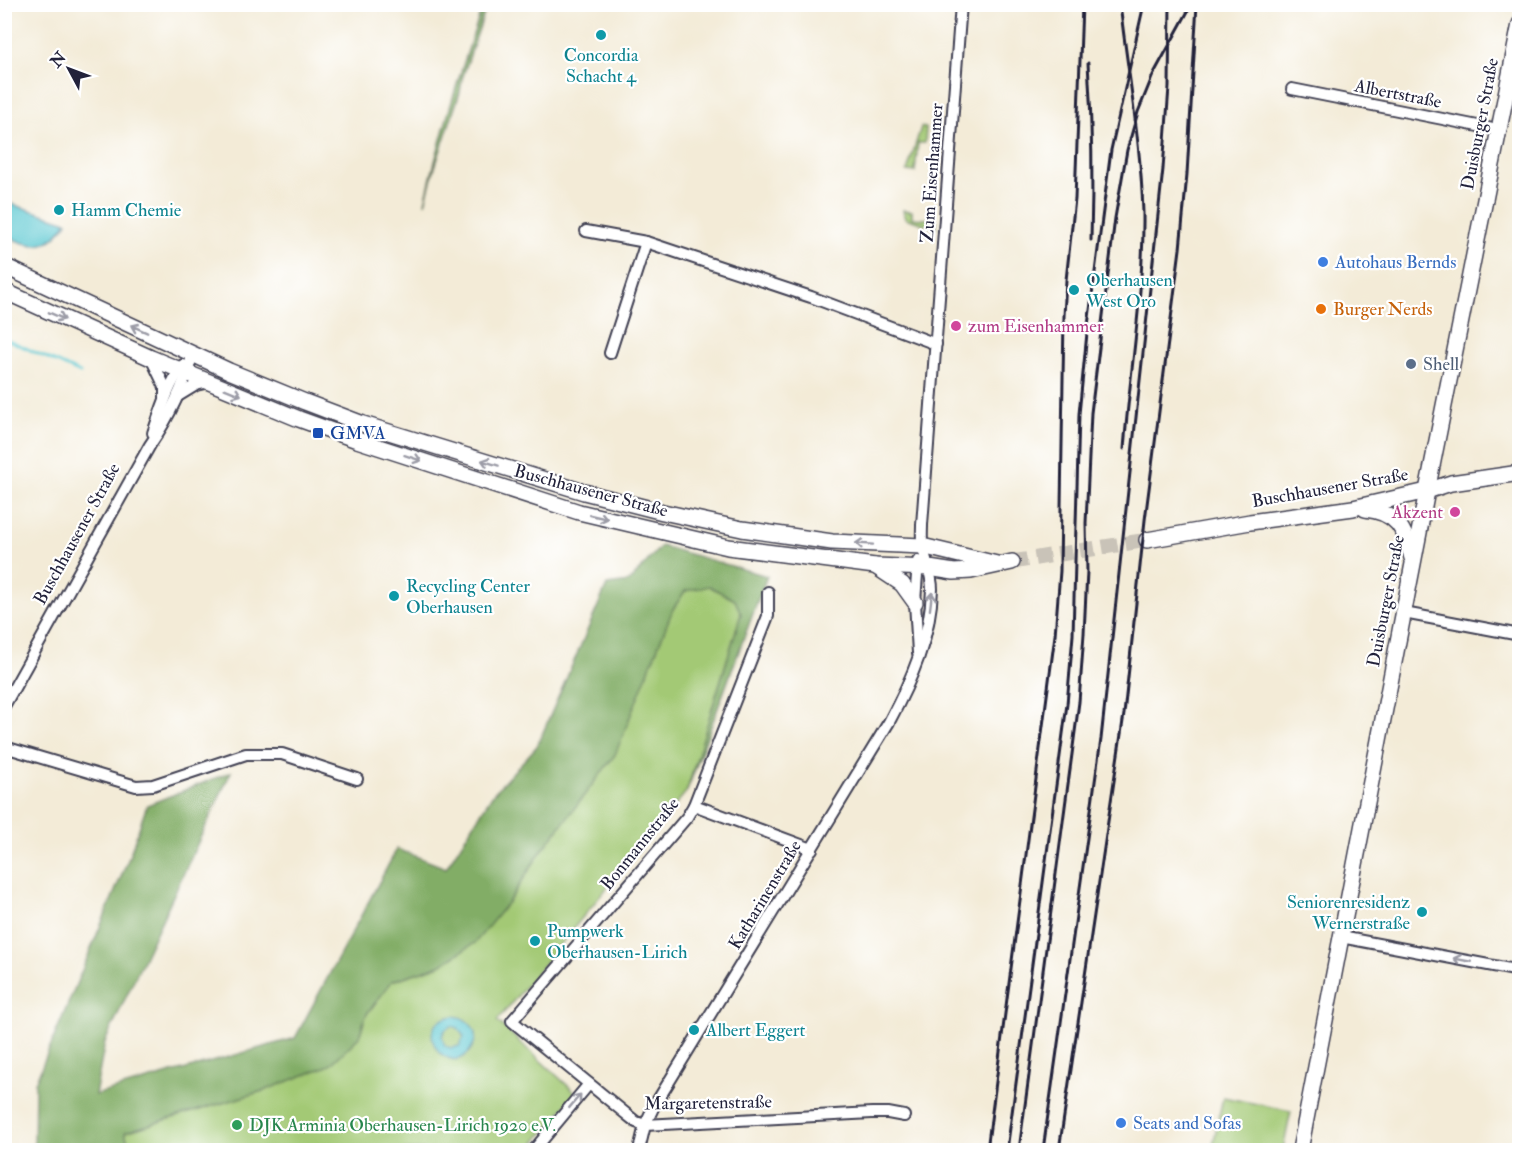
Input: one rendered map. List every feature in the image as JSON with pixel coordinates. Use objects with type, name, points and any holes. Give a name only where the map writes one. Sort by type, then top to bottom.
[{"type":"main road","name":"Duisburger Straße","points":[[1300,1150],[1520,24]]},
{"type":"main road","name":"Buschhausener Straße","points":[[4,266],[229,371],[305,402],[363,424],[584,492],[703,521],[764,533],[832,542],[922,546],[1006,564],[954,572],[923,567],[874,566],[728,547],[579,512],[299,419],[183,372],[4,291]]},
{"type":"main road","name":"Buschhausener Straße","points":[[1147,540],[1250,522],[1353,508],[1427,491],[1451,483],[1520,473]]},
{"type":"main road","points":[[1353,508],[1381,511],[1396,520],[1407,537],[1413,566]]},
{"type":"main road","points":[[874,566],[902,584],[915,602]]},
{"type":"street","name":"Zum Eisenhammer","points":[[922,546],[961,4]]},
{"type":"street","name":"Albertstraße","points":[[1292,90],[1498,130]]},
{"type":"street","points":[[586,231],[646,242],[811,297],[936,344]]},
{"type":"street","points":[[610,352],[646,242]]},
{"type":"street","name":"Buschhausener Straße","points":[[150,445],[165,401],[193,353]]},
{"type":"street","points":[[151,358],[165,387],[165,401]]},
{"type":"street","name":"Buschhausener Straße","points":[[4,706],[150,445],[164,424],[178,396],[183,372]]},
{"type":"street","points":[[178,396],[186,390],[209,382]]},
{"type":"street","name":"Katharinenstraße","points":[[639,1150],[645,1125],[653,1108],[812,849],[906,689],[925,640],[931,595],[923,567],[922,546]]},
{"type":"street","name":"Katharinenstraße","points":[[918,655],[915,602],[923,567]]},
{"type":"street","name":"Bonmannstraße","points":[[512,1021],[687,817],[768,616],[768,592]]},
{"type":"street","points":[[1404,613],[1520,635]]},
{"type":"street","points":[[4,745],[136,786],[153,785],[246,754],[282,754],[357,779]]},
{"type":"street","points":[[694,804],[812,849]]},
{"type":"street","points":[[1341,937],[1520,971]]},
{"type":"street","name":"Margaretenstraße","points":[[512,1021],[630,1118],[645,1125],[872,1113],[904,1116]]},
{"type":"street","points":[[534,1150],[589,1084]]},
{"type":"green space","points":[[483,5],[487,5],[425,203],[451,103]]},
{"type":"green space","points":[[921,127],[926,128],[925,143],[918,143],[915,172],[907,171]]},
{"type":"green space","points":[[903,210],[912,211],[912,218],[937,220],[936,228],[905,218]]},
{"type":"green space","points":[[661,546],[767,576],[687,791],[741,614],[735,600],[709,586],[685,591],[673,609],[615,755],[538,856],[509,901],[475,943],[440,965],[392,981],[366,1015],[359,1037],[330,1065],[266,1090],[125,1132],[130,1150],[34,1150],[35,1083],[128,860],[147,805],[231,772],[105,1042],[95,1095],[295,1038],[397,849],[446,868],[493,794],[537,746],[607,585],[629,582]]},
{"type":"green space","points":[[709,586],[735,600],[741,614],[687,791],[497,1021],[576,1093],[529,1150],[130,1150],[125,1132],[266,1090],[359,1037],[366,1015],[392,981],[440,965],[509,901],[538,856],[673,609],[685,591]]},
{"type":"green space","points":[[1223,1097],[1291,1111],[1283,1150],[1212,1150]]},
{"type":"water","points":[[5,202],[67,222],[54,238],[47,242],[40,245],[24,243],[5,235]]},
{"type":"water","points":[[454,1016],[460,1017],[473,1028],[474,1043],[462,1058],[452,1059],[443,1055],[436,1048],[432,1038],[433,1029],[440,1021]],"holes":[[[451,1026],[458,1028],[464,1037],[459,1046],[452,1048],[445,1046],[442,1036],[445,1030]]]},
{"type":"waterway","points":[[4,338],[80,373]]},
{"type":"tunnel","points":[[1012,562],[1147,540]]},
{"type":"railway","points":[[987,1150],[1055,635],[1060,571],[1064,316],[1075,199],[1082,4]]},
{"type":"railway","points":[[1120,4],[1137,135],[1143,213],[1139,302],[1124,449]]},
{"type":"railway","points":[[1007,1150],[1067,704],[1073,635],[1079,414],[1087,333],[1111,150],[1144,4]]},
{"type":"railway","points":[[1043,1150],[1101,739],[1163,169],[1169,87],[1170,4]]},
{"type":"railway","points":[[1019,1150],[1079,702],[1087,571],[1086,523],[1091,413],[1115,218],[1127,150],[1138,112],[1153,75],[1192,4]]},
{"type":"railway","points":[[1059,1150],[1124,714],[1145,520],[1180,249],[1197,4]]},
{"type":"railway","points":[[1088,63],[1092,152],[1091,240]]},
{"type":"place","name":"Concordia Schacht 4","points":[[601,35]]},
{"type":"place","name":"Hamm Chemie","points":[[59,210]]},
{"type":"place","name":"Autohaus Bernds","points":[[1323,262]]},
{"type":"place","name":"Oberhausen West Oro","points":[[1074,290]]},
{"type":"place","name":"Burger Nerds","points":[[1321,309]]},
{"type":"place","name":"zum Eisenhammer","points":[[956,326]]},
{"type":"place","name":"Shell","points":[[1411,364]]},
{"type":"place","name":"GMVA","points":[[318,433]]},
{"type":"place","name":"Akzent","points":[[1455,512]]},
{"type":"place","name":"Recycling Center Oberhausen","points":[[394,596]]},
{"type":"place","name":"Seniorenresidenz Wernerstraße","points":[[1422,912]]},
{"type":"place","name":"Pumpwerk Oberhausen-Lirich","points":[[535,941]]},
{"type":"place","name":"Albert Eggert","points":[[694,1030]]},
{"type":"place","name":"Seats and Sofas","points":[[1121,1123]]},
{"type":"place","name":"DJK Arminia Oberhausen-Lirich 1920 e.V.","points":[[237,1125]]}]
